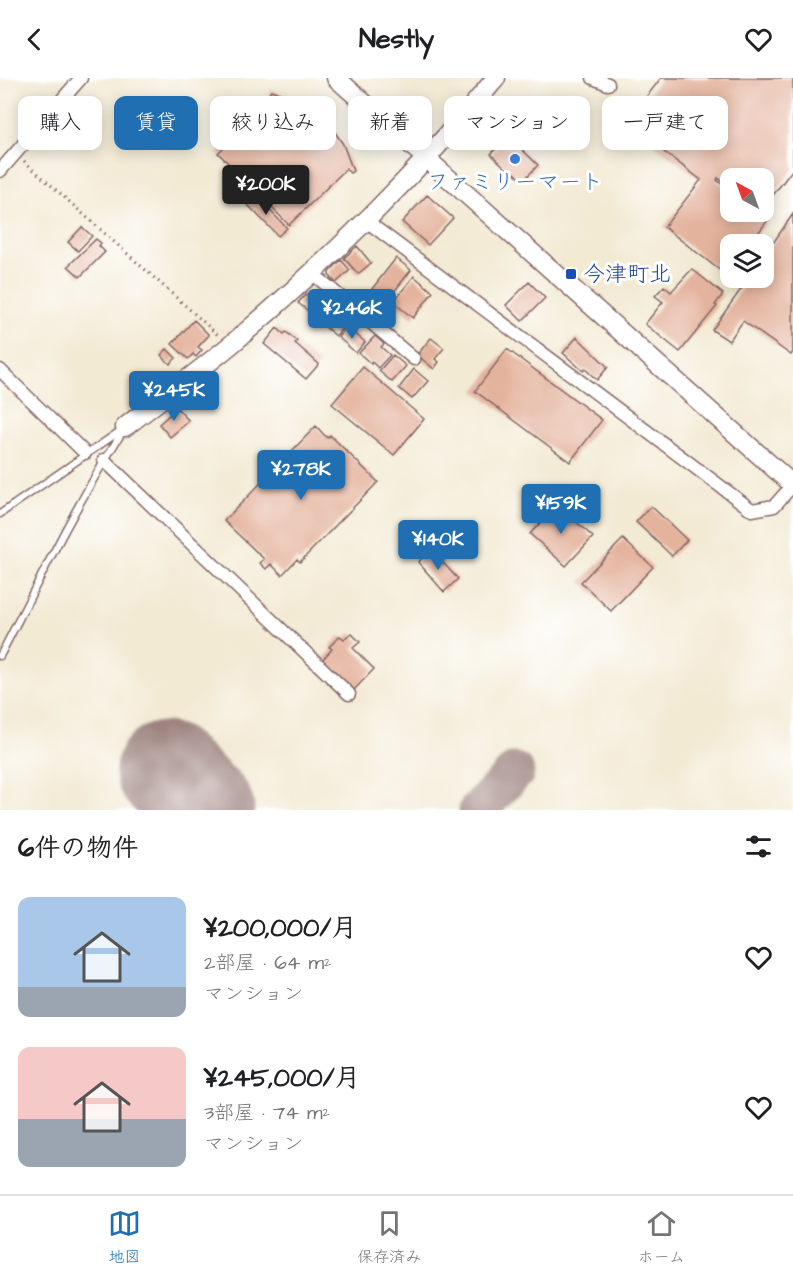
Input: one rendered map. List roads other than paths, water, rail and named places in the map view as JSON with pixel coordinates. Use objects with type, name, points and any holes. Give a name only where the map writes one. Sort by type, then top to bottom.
[{"type":"street","points":[[0,171],[81,78]]},
{"type":"street","points":[[336,78],[793,485],[774,506],[753,510],[365,220]]},
{"type":"street","points":[[125,427],[232,344],[311,272],[426,158],[496,78]]},
{"type":"street","points":[[593,78],[608,84]]},
{"type":"street","points":[[311,272],[414,359]]},
{"type":"street","points":[[0,370],[86,453]]},
{"type":"street","points":[[104,460],[349,694]]},
{"type":"lane","points":[[0,514],[125,427]]},
{"type":"lane","points":[[0,656],[104,460],[125,427]]},
{"type":"place","name":"ファミリーマート","points":[[515,159]]},
{"type":"place","name":"今津町北","points":[[571,274]]}]
